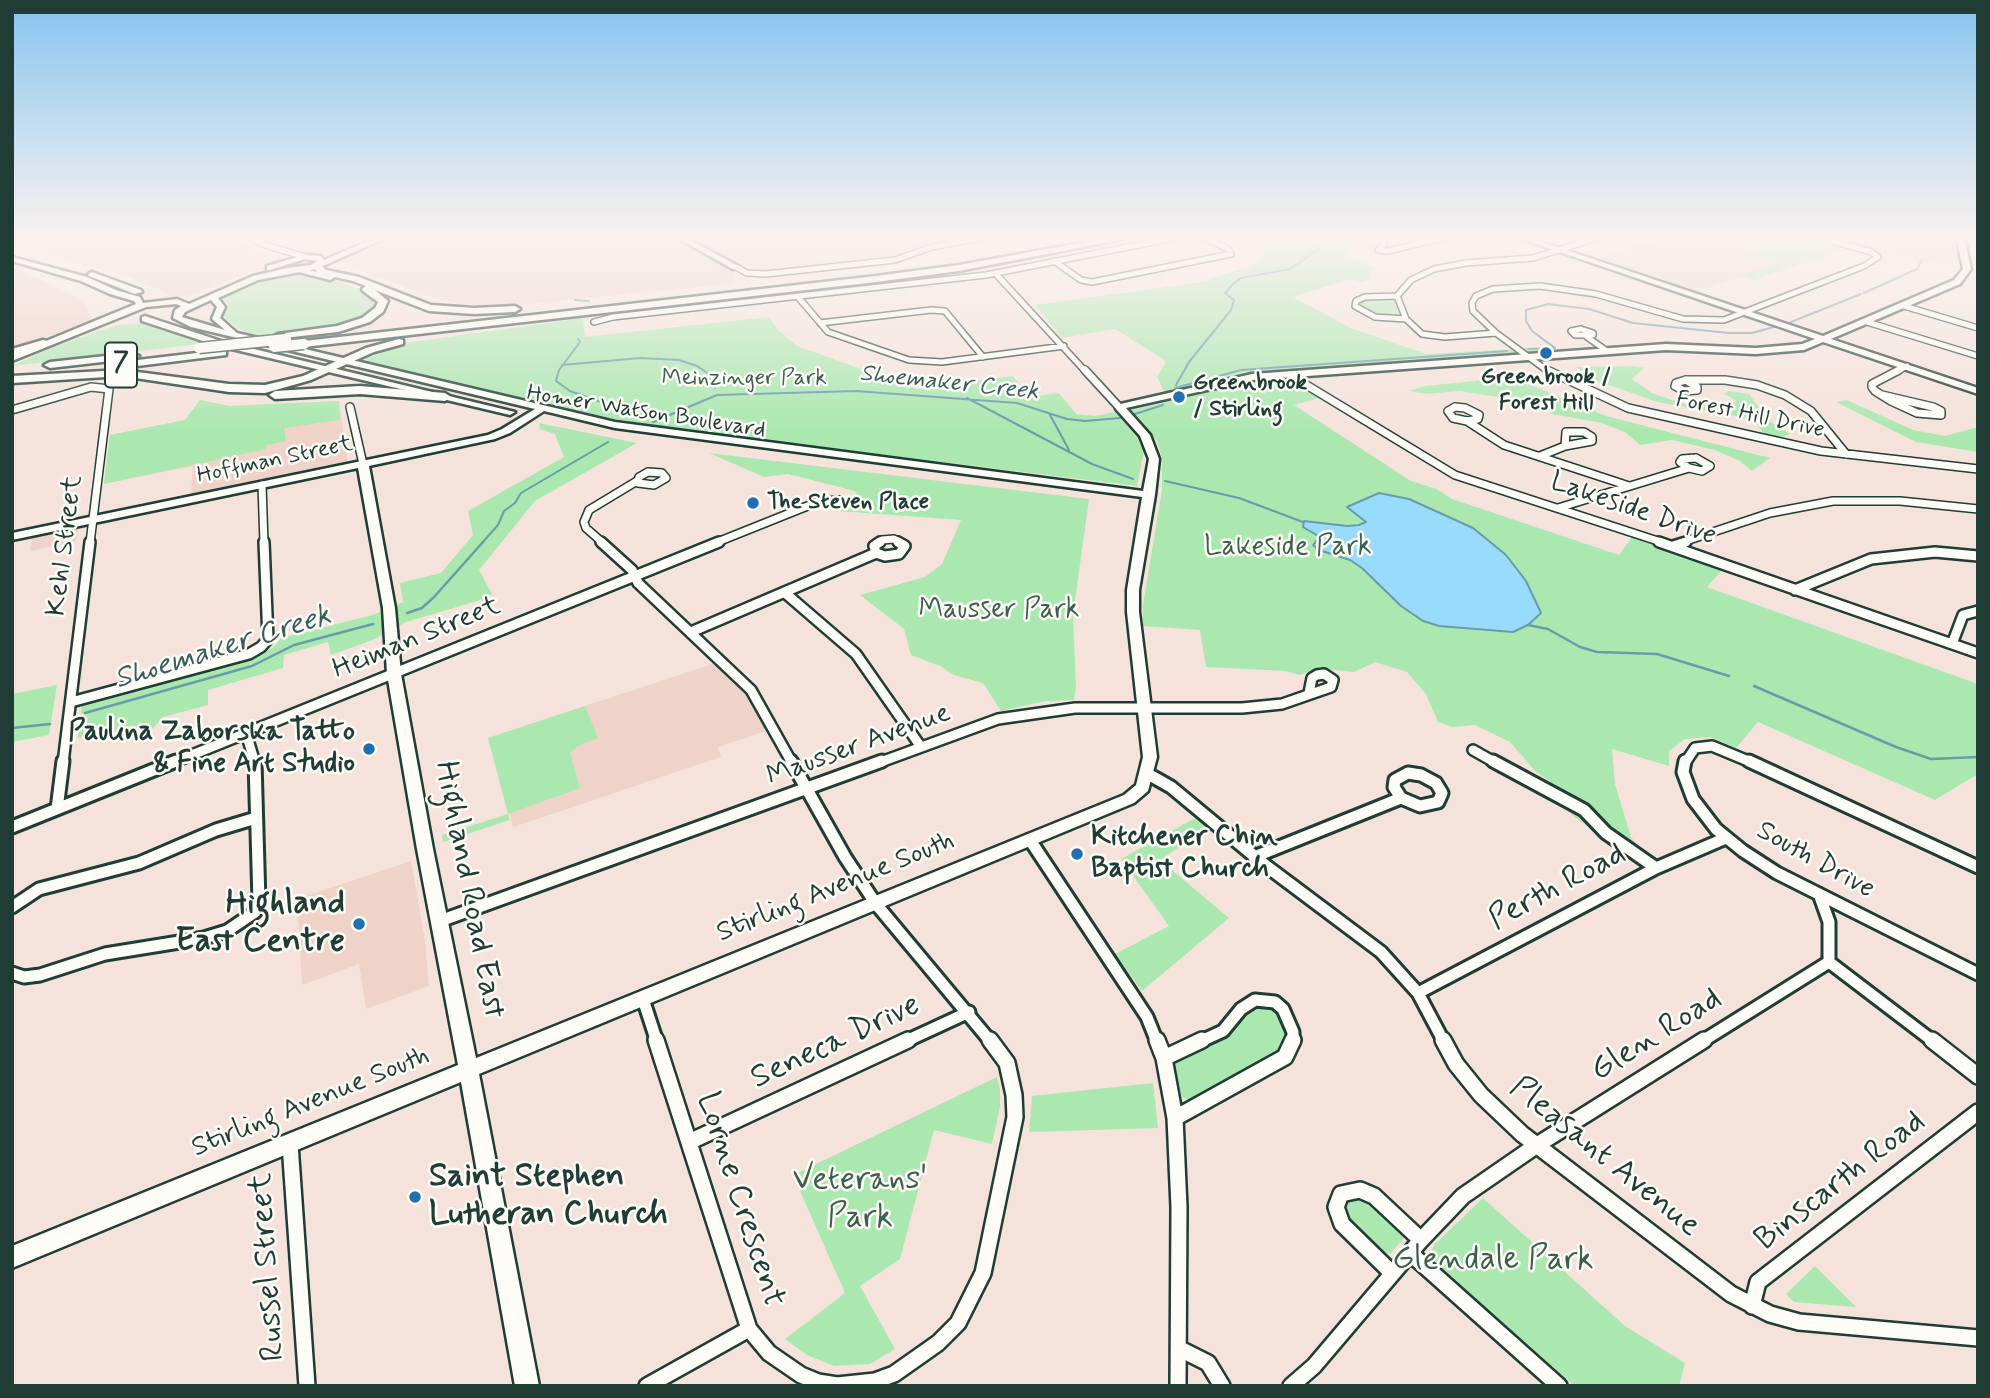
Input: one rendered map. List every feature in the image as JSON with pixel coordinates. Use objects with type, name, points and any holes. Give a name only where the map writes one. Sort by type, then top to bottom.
[{"type":"highway","points":[[282,338],[349,326],[374,315],[383,301]]},
{"type":"highway","points":[[412,301],[429,308],[474,311],[617,302]]},
{"type":"highway","name":"7","points":[[17,375],[236,340],[282,338],[624,301]]},
{"type":"highway","name":"7","points":[[17,375],[596,316],[708,301]]},
{"type":"highway","points":[[199,385],[265,389],[292,383],[346,363],[370,350],[410,339],[596,316]]},
{"type":"highway","points":[[12,357],[43,343]]},
{"type":"highway","points":[[17,375],[122,373],[242,394],[293,395],[360,390],[444,397]]},
{"type":"main road","points":[[119,301],[124,310],[121,315]]},
{"type":"main road","points":[[140,301],[132,316],[143,319]]},
{"type":"main road","points":[[43,343],[135,309],[167,301]]},
{"type":"main road","points":[[178,301],[186,303],[180,311]]},
{"type":"main road","points":[[12,357],[104,326],[180,311],[202,301]]},
{"type":"main road","points":[[216,301],[221,307],[216,319],[236,340]]},
{"type":"main road","points":[[1713,301],[1978,391]]},
{"type":"main road","points":[[1119,407],[1252,377],[1678,347],[1765,351],[1791,349],[1827,339],[1915,301]]},
{"type":"main road","name":"Homer Watson Boulevard","points":[[180,311],[178,320],[236,340],[541,409],[647,430],[1149,498]]},
{"type":"main road","name":"Homer Watson Boulevard","points":[[143,319],[218,343],[444,397],[646,439],[1149,498]]},
{"type":"main road","points":[[1119,407],[1145,435],[1154,459],[1133,605],[1150,757],[1148,774]]},
{"type":"main road","name":"Hoffman Street","points":[[12,537],[491,437],[541,409]]},
{"type":"main road","name":"Highland Road East","points":[[363,464],[389,608],[394,674],[425,849],[527,1386]]},
{"type":"main road","name":"Stirling Avenue South","points":[[12,1257],[1129,799],[1143,787],[1148,774]]},
{"type":"street","points":[[596,316],[613,317],[759,301]]},
{"type":"street","points":[[802,301],[820,323],[835,335],[909,360],[942,362],[1063,346]]},
{"type":"street","points":[[1021,301],[1119,407]]},
{"type":"street","points":[[1356,301],[1355,306],[1375,317],[1406,319]]},
{"type":"street","points":[[1398,301],[1406,319],[1415,330],[1429,336],[1496,333]]},
{"type":"street","name":"Forest Hill Drive","points":[[1473,301],[1473,311],[1527,357],[1571,385],[1628,408],[1797,447],[1978,469]]},
{"type":"street","name":"Forest Hill Drive","points":[[1618,301],[1684,319],[1724,320],[1745,312]]},
{"type":"street","points":[[1745,312],[1773,301]]},
{"type":"street","points":[[1904,306],[1978,328]]},
{"type":"street","points":[[820,323],[931,310],[945,311],[983,357]]},
{"type":"street","points":[[1867,322],[1978,356]]},
{"type":"street","points":[[1587,337],[1607,351]]},
{"type":"street","points":[[1882,395],[1933,407],[1941,411],[1941,415],[1917,413],[1882,395],[1872,384],[1907,366]]},
{"type":"street","name":"Lakeside Drive","points":[[1290,375],[1455,475],[1672,546],[1978,653]]},
{"type":"street","points":[[1686,380],[1743,382],[1786,395],[1811,411],[1846,454]]},
{"type":"street","name":"Kehl Street","points":[[12,410],[91,387],[109,388],[57,809]]},
{"type":"street","name":"Highland Road East","points":[[350,407],[363,464]]},
{"type":"street","points":[[1466,421],[1504,445],[1629,485]]},
{"type":"street","points":[[1539,456],[1565,446]]},
{"type":"street","points":[[1558,508],[1689,468]]},
{"type":"street","name":"Lorne Crescent","points":[[637,481],[592,507],[585,515],[586,528],[632,570],[638,583],[751,691],[845,857],[876,904],[969,1012],[1007,1063],[1014,1095],[1015,1116],[983,1272],[958,1323],[928,1351],[894,1374],[875,1381],[837,1385],[818,1382],[801,1375],[769,1353],[749,1329],[643,999]]},
{"type":"street","points":[[71,702],[249,654],[261,647],[268,639],[262,485]]},
{"type":"street","name":"Heiman Street","points":[[12,827],[820,501],[840,500]]},
{"type":"street","points":[[1672,546],[1770,513],[1833,501],[1878,500],[1978,509]]},
{"type":"street","points":[[691,632],[876,553]]},
{"type":"street","points":[[1795,590],[1871,559],[1922,553],[1978,556]]},
{"type":"street","points":[[784,592],[856,654],[921,747]]},
{"type":"street","points":[[1952,644],[1964,615],[1978,611]]},
{"type":"street","name":"Mausser Avenue","points":[[440,922],[998,719],[1027,713],[1074,709],[1241,708],[1282,704],[1309,693]]},
{"type":"street","points":[[12,973],[24,977],[40,975],[105,954],[204,938],[226,931],[255,912],[259,902],[255,760],[246,733]]},
{"type":"street","name":"South Drive","points":[[1978,867],[1712,746],[1695,748],[1685,761],[1687,786],[1702,812],[1726,838],[1777,873],[1978,974]]},
{"type":"street","points":[[1474,750],[1584,810],[1606,833],[1656,868]]},
{"type":"street","name":"Pleasant Avenue","points":[[1148,774],[1171,787],[1254,857],[1381,951],[1418,993],[1455,1064],[1481,1095],[1537,1145],[1731,1294],[1752,1306],[1799,1322],[1978,1338]]},
{"type":"street","points":[[1254,857],[1401,798]]},
{"type":"street","points":[[12,907],[40,889],[139,863],[216,830],[256,818]]},
{"type":"street","name":"Perth Road","points":[[1418,993],[1656,868],[1726,838]]},
{"type":"street","points":[[1030,840],[1147,1017],[1164,1058],[1175,1118],[1180,1349],[1178,1386]]},
{"type":"street","points":[[1819,894],[1829,922],[1829,962],[1978,1076]]},
{"type":"street","name":"Glen Road","points":[[1291,1386],[1314,1366],[1392,1273],[1463,1196],[1537,1145],[1829,962]]},
{"type":"street","points":[[1164,1058],[1223,1031],[1241,1009],[1255,1000],[1275,1002],[1283,1009],[1293,1032],[1293,1044],[1285,1057],[1175,1118]]},
{"type":"street","name":"Seneca Drive","points":[[689,1142],[969,1012]]},
{"type":"street","name":"Binscarth Road","points":[[1752,1306],[1758,1282],[1978,1112]]},
{"type":"street","name":"Russel Street","points":[[290,1144],[307,1386]]},
{"type":"street","points":[[1392,1273],[1342,1224],[1336,1207],[1341,1194],[1360,1190],[1374,1196],[1421,1240]]},
{"type":"street","points":[[1410,1253],[1559,1386]]},
{"type":"street","points":[[647,1386],[749,1329]]},
{"type":"street","points":[[1180,1349],[1208,1363],[1222,1386]]},
{"type":"shaded area","points":[[12,301],[84,301],[94,322],[12,347]]},
{"type":"shaded area","points":[[449,301],[554,301],[516,305],[460,304]]},
{"type":"shaded area","points":[[200,400],[229,406],[339,401],[348,463],[191,496],[193,466],[104,484],[110,435],[185,420]]},
{"type":"shaded area","points":[[78,529],[76,541],[30,551],[32,538]]},
{"type":"shaded area","points":[[715,663],[744,690],[766,731],[718,747],[721,757],[513,827],[488,738]]},
{"type":"shaded area","points":[[411,861],[425,941],[429,986],[366,1009],[359,964],[302,985],[297,899]]},
{"type":"green space","points":[[224,301],[373,301],[374,306],[364,316],[346,323],[256,337],[223,317],[228,305]]},
{"type":"green space","points":[[1062,301],[1301,301],[1351,328],[1426,354],[1548,347],[1554,351],[1245,374],[1165,393],[1157,377],[1166,362],[1160,357],[1115,329],[1062,338],[1035,305]]},
{"type":"green space","points":[[1363,301],[1394,301],[1400,315],[1377,316],[1358,306]]},
{"type":"green space","name":"Meinzinger Park","points":[[769,317],[778,330],[797,346],[917,389],[1013,376],[1029,397],[1059,393],[1076,414],[1095,416],[1115,412],[1136,436],[1144,451],[1137,486],[623,423],[359,362],[405,343],[583,318],[585,337]]},
{"type":"green space","points":[[142,323],[209,343],[12,366],[48,349],[116,325]]},
{"type":"green space","points":[[1575,367],[1644,368],[1632,379],[1652,393],[1681,403],[1727,406],[1737,401],[1724,394],[1728,391],[1749,394],[1769,421],[1790,434],[1781,437],[1764,434],[1753,419],[1657,402],[1598,381]]},
{"type":"green space","points":[[1504,378],[1536,387],[1606,416],[1770,458],[1752,471],[1740,461],[1715,450],[1672,440],[1640,445],[1625,432],[1602,423],[1552,414],[1541,404],[1460,391],[1426,394],[1409,391],[1425,386]]},
{"type":"green space","name":"Lakeside Park","points":[[1291,379],[1323,397],[1294,405],[1411,481],[1437,489],[1452,499],[1619,555],[1632,537],[1724,568],[1707,587],[1978,684],[1978,774],[1935,800],[1758,722],[1736,748],[1710,737],[1685,739],[1669,751],[1669,766],[1612,749],[1615,784],[1631,837],[1641,852],[1630,857],[1572,815],[1558,787],[1536,772],[1510,742],[1475,725],[1452,727],[1438,722],[1426,694],[1407,672],[1375,662],[1354,672],[1317,668],[1300,675],[1285,671],[1206,667],[1200,630],[1143,626],[1143,605],[1162,490],[1162,458],[1157,441],[1131,410],[1248,383]]},
{"type":"green space","points":[[200,400],[229,406],[339,401],[340,420],[284,428],[286,441],[266,445],[266,449],[104,484],[110,435],[185,420]]},
{"type":"green space","points":[[1847,400],[1913,430],[1945,436],[1978,427],[1978,452],[1916,442],[1836,402]]},
{"type":"green space","points":[[539,423],[637,443],[535,501],[479,570],[492,594],[484,599],[406,622],[375,639],[331,655],[328,642],[284,655],[283,668],[208,690],[208,705],[163,717],[146,736],[130,741],[111,730],[78,738],[82,706],[250,660],[275,646],[281,638],[373,615],[403,602],[400,583],[441,573],[473,535],[468,511],[564,457],[555,434],[540,429]]},
{"type":"green space","name":"Mausser Park","points":[[709,453],[1089,499],[1073,615],[1076,688],[1074,700],[1045,701],[1001,711],[983,683],[954,675],[940,666],[911,655],[904,629],[860,595],[925,577],[942,564],[961,520],[838,511],[859,500],[855,491],[788,474],[764,477]]},
{"type":"green space","points":[[57,685],[49,735],[12,742],[12,694]]},
{"type":"green space","points":[[585,706],[598,738],[578,746],[570,753],[580,788],[508,814],[488,738]]},
{"type":"green space","points":[[508,814],[510,820],[443,842],[442,835]]},
{"type":"green space","points":[[1197,817],[1209,827],[1160,860],[1229,918],[1142,991],[1115,954],[1169,926],[1121,859]]},
{"type":"green space","points":[[1252,1007],[1272,1007],[1282,1020],[1286,1040],[1280,1051],[1192,1101],[1182,1097],[1174,1069],[1176,1063],[1221,1041],[1236,1028]]},
{"type":"green space","name":"Veterans' Park","points":[[997,1077],[1000,1107],[992,1144],[934,1130],[900,1259],[860,1286],[895,1349],[870,1364],[834,1366],[807,1355],[785,1339],[845,1293],[793,1175]]},
{"type":"green space","points":[[1153,1083],[1158,1128],[1029,1132],[1032,1096]]},
{"type":"green space","points":[[1352,1198],[1366,1200],[1407,1234],[1390,1254],[1377,1249],[1349,1219],[1345,1205]]},
{"type":"green space","name":"Glendale Park","points":[[1483,1198],[1625,1326],[1685,1363],[1679,1386],[1575,1386],[1440,1268],[1430,1255],[1434,1245]]},
{"type":"green space","points":[[1815,1266],[1856,1307],[1794,1302],[1786,1294]]},
{"type":"water","points":[[1379,493],[1409,499],[1473,528],[1506,555],[1526,581],[1541,613],[1528,625],[1513,632],[1439,626],[1423,621],[1401,606],[1350,560],[1319,550],[1313,545],[1320,537],[1303,527],[1304,521],[1359,525],[1366,522],[1347,507]]},
{"type":"waterway","name":"Shoemaker Creek","points":[[1176,385],[1189,362],[1231,310],[1234,301]]},
{"type":"waterway","points":[[1791,322],[1843,301]]},
{"type":"waterway","points":[[1528,349],[1555,348],[1532,331],[1526,321],[1526,310],[1548,304],[1589,309],[1633,323],[1729,333],[1752,333],[1774,327]]},
{"type":"waterway","points":[[563,365],[580,342],[578,339]]},
{"type":"waterway","points":[[1175,388],[1241,370],[1507,351]]},
{"type":"waterway","points":[[563,365],[640,358],[679,360],[697,366],[709,374],[715,388]]},
{"type":"waterway","points":[[563,365],[556,381],[570,391],[626,411]]},
{"type":"waterway","name":"Shoemaker Creek","points":[[660,419],[717,395],[856,391],[970,399]]},
{"type":"waterway","name":"Shoemaker Creek","points":[[970,399],[1017,403],[1049,413]]},
{"type":"waterway","points":[[970,399],[1092,464],[1133,479]]},
{"type":"waterway","name":"Shoemaker Creek","points":[[1135,414],[1163,405]]},
{"type":"waterway","points":[[634,412],[660,419]]},
{"type":"waterway","name":"Shoemaker Creek","points":[[1049,413],[1085,421],[1120,418]]},
{"type":"waterway","points":[[1049,413],[1069,450]]},
{"type":"waterway","name":"Shoemaker Creek","points":[[653,422],[660,419]]},
{"type":"waterway","name":"Shoemaker Creek","points":[[482,543],[498,525],[504,511],[515,503],[521,493],[608,442]]},
{"type":"waterway","points":[[1165,481],[1239,498],[1303,522]]},
{"type":"waterway","name":"Shoemaker Creek","points":[[407,613],[422,608],[434,597],[483,542]]},
{"type":"waterway","name":"Shoemaker Creek","points":[[85,713],[252,666],[294,645],[373,624]]},
{"type":"waterway","name":"Shoemaker Creek","points":[[1528,625],[1548,629],[1580,647],[1597,652],[1657,654],[1729,676]]},
{"type":"waterway","name":"Shoemaker Creek","points":[[1754,686],[1896,747],[1931,759],[1978,757]]},
{"type":"waterway","name":"Shoemaker Creek","points":[[12,728],[50,724]]},
{"type":"place","name":"Greenbrook / Forest Hill","points":[[1546,353]]},
{"type":"place","name":"Greenbrook / Stirling","points":[[1179,397]]},
{"type":"place","name":"The Steven Place","points":[[753,503]]},
{"type":"place","name":"Paulina Zaborska Tatto & Fine Art Studio","points":[[369,749]]},
{"type":"place","name":"Kitchener Chin Baptist Church","points":[[1077,854]]},
{"type":"place","name":"Highland East Centre","points":[[359,924]]},
{"type":"place","name":"Saint Stephen Lutheran Church","points":[[415,1197]]}]
